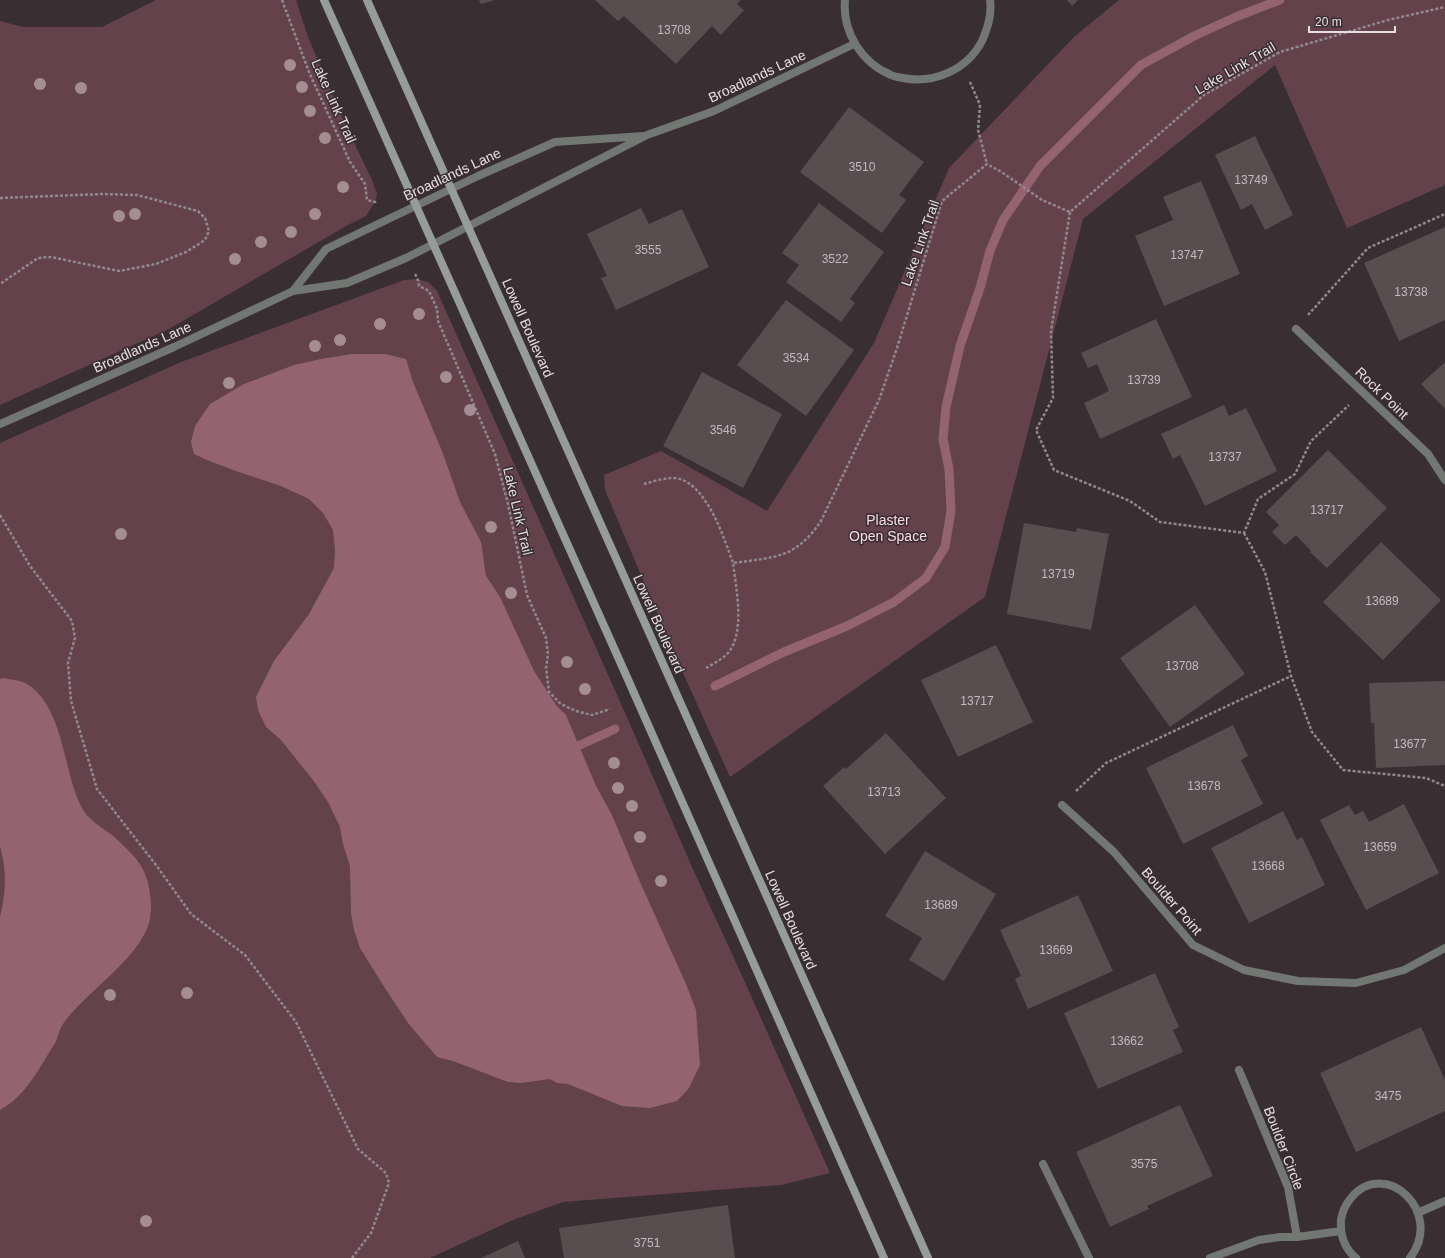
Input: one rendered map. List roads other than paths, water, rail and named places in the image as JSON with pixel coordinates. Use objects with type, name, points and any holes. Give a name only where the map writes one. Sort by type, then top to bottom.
[{"type":"main road","points":[[324,0],[626,675],[884,1258]]},
{"type":"main road","name":"Lowell Boulevard","points":[[367,0],[928,1258]]},
{"type":"street","points":[[845,0],[846,23],[854,44],[870,63],[892,76],[916,80],[940,77],[962,65],[978,49],[988,29],[991,7],[990,0]]},
{"type":"street","name":"Broadlands Lane","points":[[0,424],[174,346],[293,290],[347,283],[406,258],[647,136],[714,111],[854,44]]},
{"type":"street","name":"Broadlands Lane","points":[[293,290],[326,249],[555,142],[647,136]]},
{"type":"street","name":"Rock Point","points":[[1296,329],[1428,454],[1445,480]]},
{"type":"street","name":"Boulder Point","points":[[1062,805],[1114,852],[1193,945],[1244,970],[1298,981],[1356,983],[1404,970],[1445,948]]},
{"type":"street","name":"Boulder Circle","points":[[1239,1070],[1288,1187],[1297,1237]]},
{"type":"street","points":[[1043,1164],[1089,1258]]},
{"type":"street","points":[[1356,1258],[1351,1254],[1344,1243],[1341,1231],[1341,1217],[1346,1205],[1354,1194],[1366,1187],[1379,1184],[1393,1185],[1405,1190],[1415,1199],[1422,1211],[1424,1223],[1423,1236],[1418,1248],[1410,1258]]},
{"type":"street","points":[[1422,1211],[1445,1201]]},
{"type":"street","points":[[1210,1258],[1259,1240],[1341,1231]]},
{"type":"waterway","points":[[715,686],[784,652],[847,626],[894,602],[926,578],[945,547],[951,511],[949,469],[943,439],[946,407],[960,346],[980,288],[990,251],[1003,220],[1040,166],[1141,65],[1196,35],[1238,16],[1280,0]]},
{"type":"waterway","points":[[580,745],[615,729]]},
{"type":"park label","name":"Plaster Open Space","points":[[888,528]]}]
